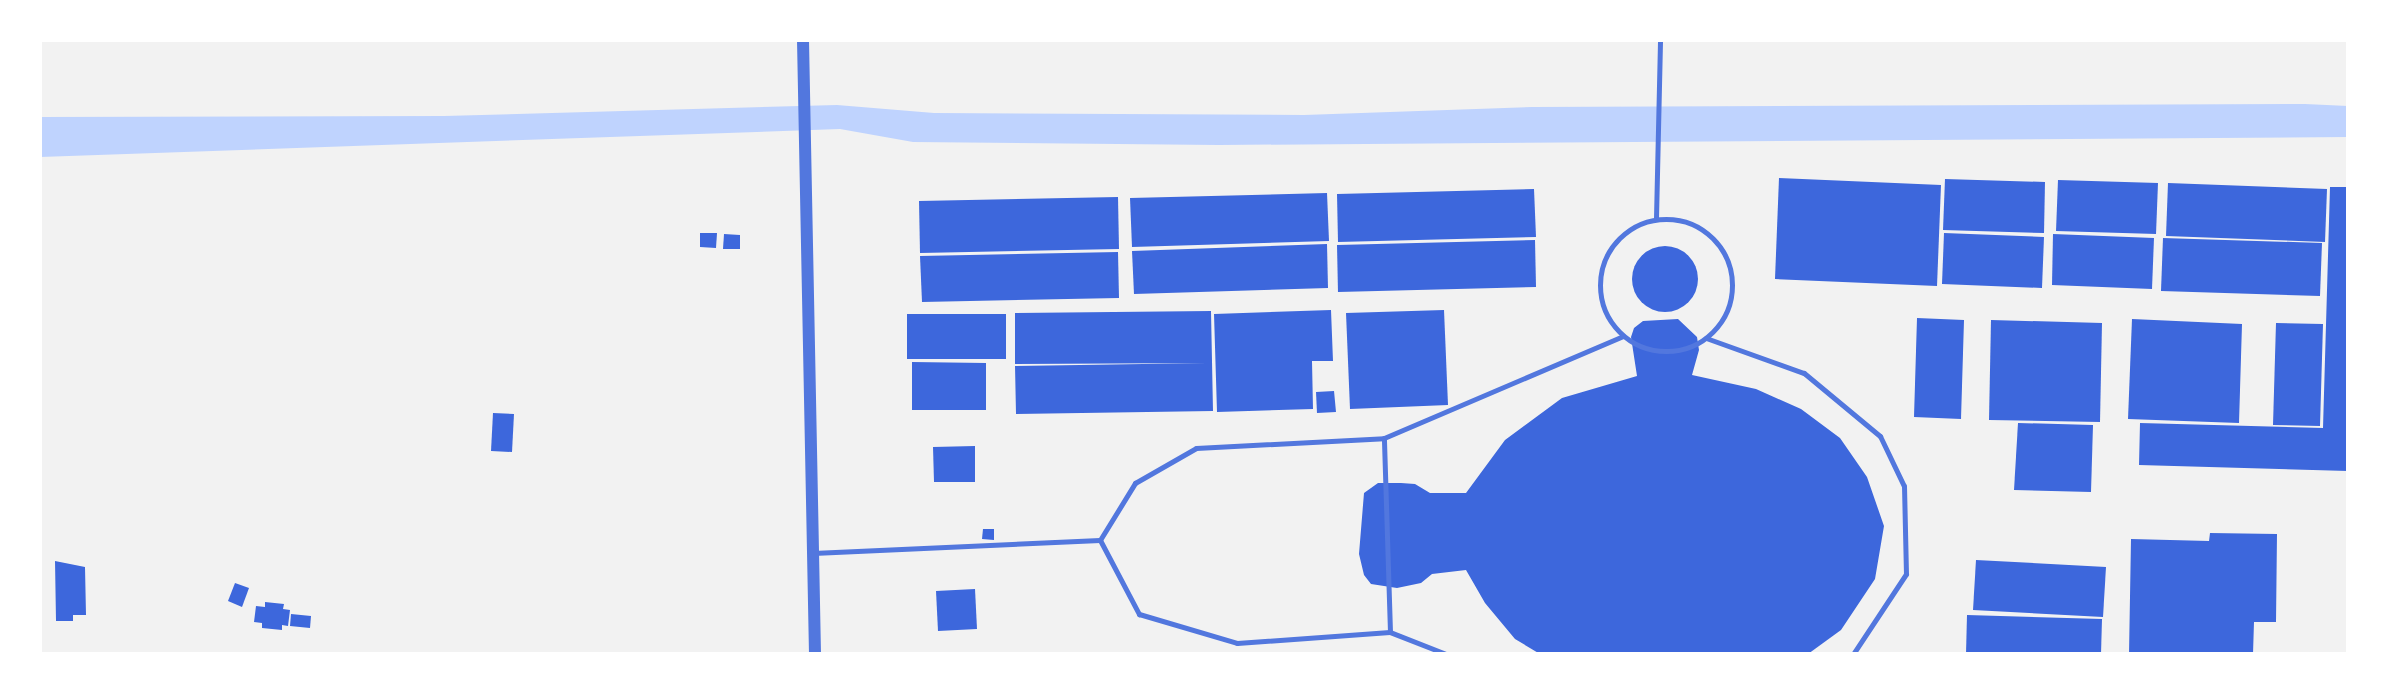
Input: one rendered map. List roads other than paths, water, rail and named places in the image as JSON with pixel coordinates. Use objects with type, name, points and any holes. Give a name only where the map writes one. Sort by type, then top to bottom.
[{"type":"street","points":[[803,40],[815,654]]},
{"type":"lane","points":[[1656,218],[1660,40]]},
{"type":"lane","points":[[1656,218],[1696,225],[1727,258],[1730,302],[1706,338],[1693,346],[1664,352],[1623,336],[1603,305],[1601,268],[1615,242],[1639,224],[1656,218]]},
{"type":"lane","points":[[1100,540],[1135,483],[1196,448],[1384,438],[1623,336]]},
{"type":"lane","points":[[1706,338],[1804,373],[1880,436],[1904,486],[1906,574],[1853,654]]},
{"type":"lane","points":[[1384,438],[1390,632]]},
{"type":"lane","points":[[813,553],[1100,540]]},
{"type":"lane","points":[[1100,540],[1139,614],[1237,643],[1390,632],[1446,654]]},
{"type":"water","points":[[837,105],[934,113],[1304,115],[1532,107],[2348,106],[2348,137],[1219,145],[913,142],[840,129],[40,157],[40,117],[444,116]]}]
